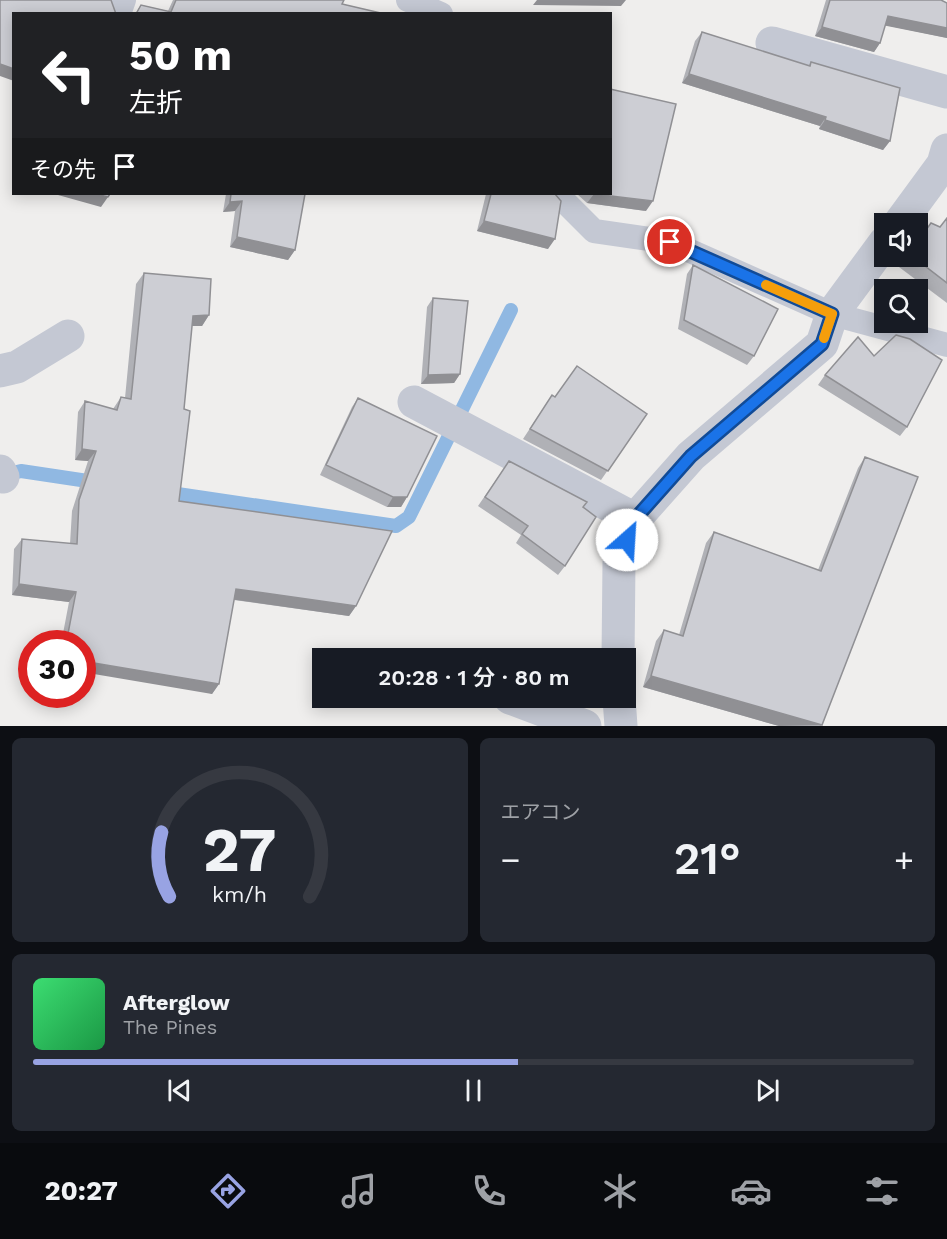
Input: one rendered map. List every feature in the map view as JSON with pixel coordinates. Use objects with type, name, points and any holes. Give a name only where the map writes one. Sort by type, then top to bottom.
[{"type":"street","points":[[772,43],[947,92]]},
{"type":"street","points":[[907,213],[943,164],[947,151]]},
{"type":"street","points":[[618,648],[619,562],[635,519],[691,456],[822,344],[832,314],[874,257]]},
{"type":"street","points":[[0,371],[17,367],[68,336]]},
{"type":"street","points":[[414,402],[635,519]]},
{"type":"street","points":[[537,708],[585,726]]},
{"type":"street","points":[[620,708],[621,726]]},
{"type":"lane","points":[[408,0],[436,12]]},
{"type":"lane","points":[[558,195],[594,231],[670,242],[832,314],[947,345]]},
{"type":"building","points":[[0,0],[111,0],[115,12],[12,12],[12,68],[0,64]]},
{"type":"building","points":[[176,0],[344,0],[342,4],[376,12],[171,12]]},
{"type":"building","points":[[830,0],[941,0],[947,3],[947,28],[888,16],[880,43],[822,27]]},
{"type":"building","points":[[141,5],[171,12],[137,12]]},
{"type":"building","points":[[702,32],[810,66],[811,62],[900,88],[890,141],[825,120],[826,117],[689,74]]},
{"type":"building","points":[[612,89],[676,104],[653,201],[602,195],[612,195]]},
{"type":"building","points":[[231,195],[305,195],[295,250],[237,237],[242,201],[230,202]]},
{"type":"building","points":[[491,195],[556,195],[561,201],[555,239],[484,221]]},
{"type":"building","points":[[947,218],[947,283],[926,267],[928,227],[931,223],[940,227]]},
{"type":"building","points":[[693,265],[778,309],[754,356],[684,320]]},
{"type":"building","points":[[144,273],[211,279],[209,315],[193,316],[184,409],[190,411],[179,501],[392,531],[356,606],[236,589],[219,684],[96,663],[96,630],[69,630],[76,592],[19,584],[22,539],[77,544],[79,500],[96,451],[82,449],[85,401],[117,410],[121,397],[131,399]]},
{"type":"building","points":[[433,298],[468,301],[460,374],[428,375]]},
{"type":"building","points":[[896,335],[910,339],[942,360],[907,427],[825,375],[858,337],[874,356]]},
{"type":"building","points":[[577,366],[647,414],[608,471],[530,429],[552,395],[555,397]]},
{"type":"building","points":[[358,398],[437,436],[407,497],[393,497],[326,465]]},
{"type":"building","points":[[865,457],[918,477],[822,725],[651,676],[664,630],[683,636],[714,532],[821,571]]},
{"type":"building","points":[[509,461],[587,502],[583,507],[596,517],[565,566],[522,534],[528,526],[485,497]]},
{"type":"waterway","points":[[164,492],[396,526],[409,517],[511,310]]},
{"type":"waterway","points":[[1,476],[21,471],[101,483]]},
{"type":"slow traffic","points":[[766,285],[832,314],[824,338]]},
{"type":"route","points":[[627,540],[635,519],[691,456],[822,344],[832,314],[670,242]]}]
